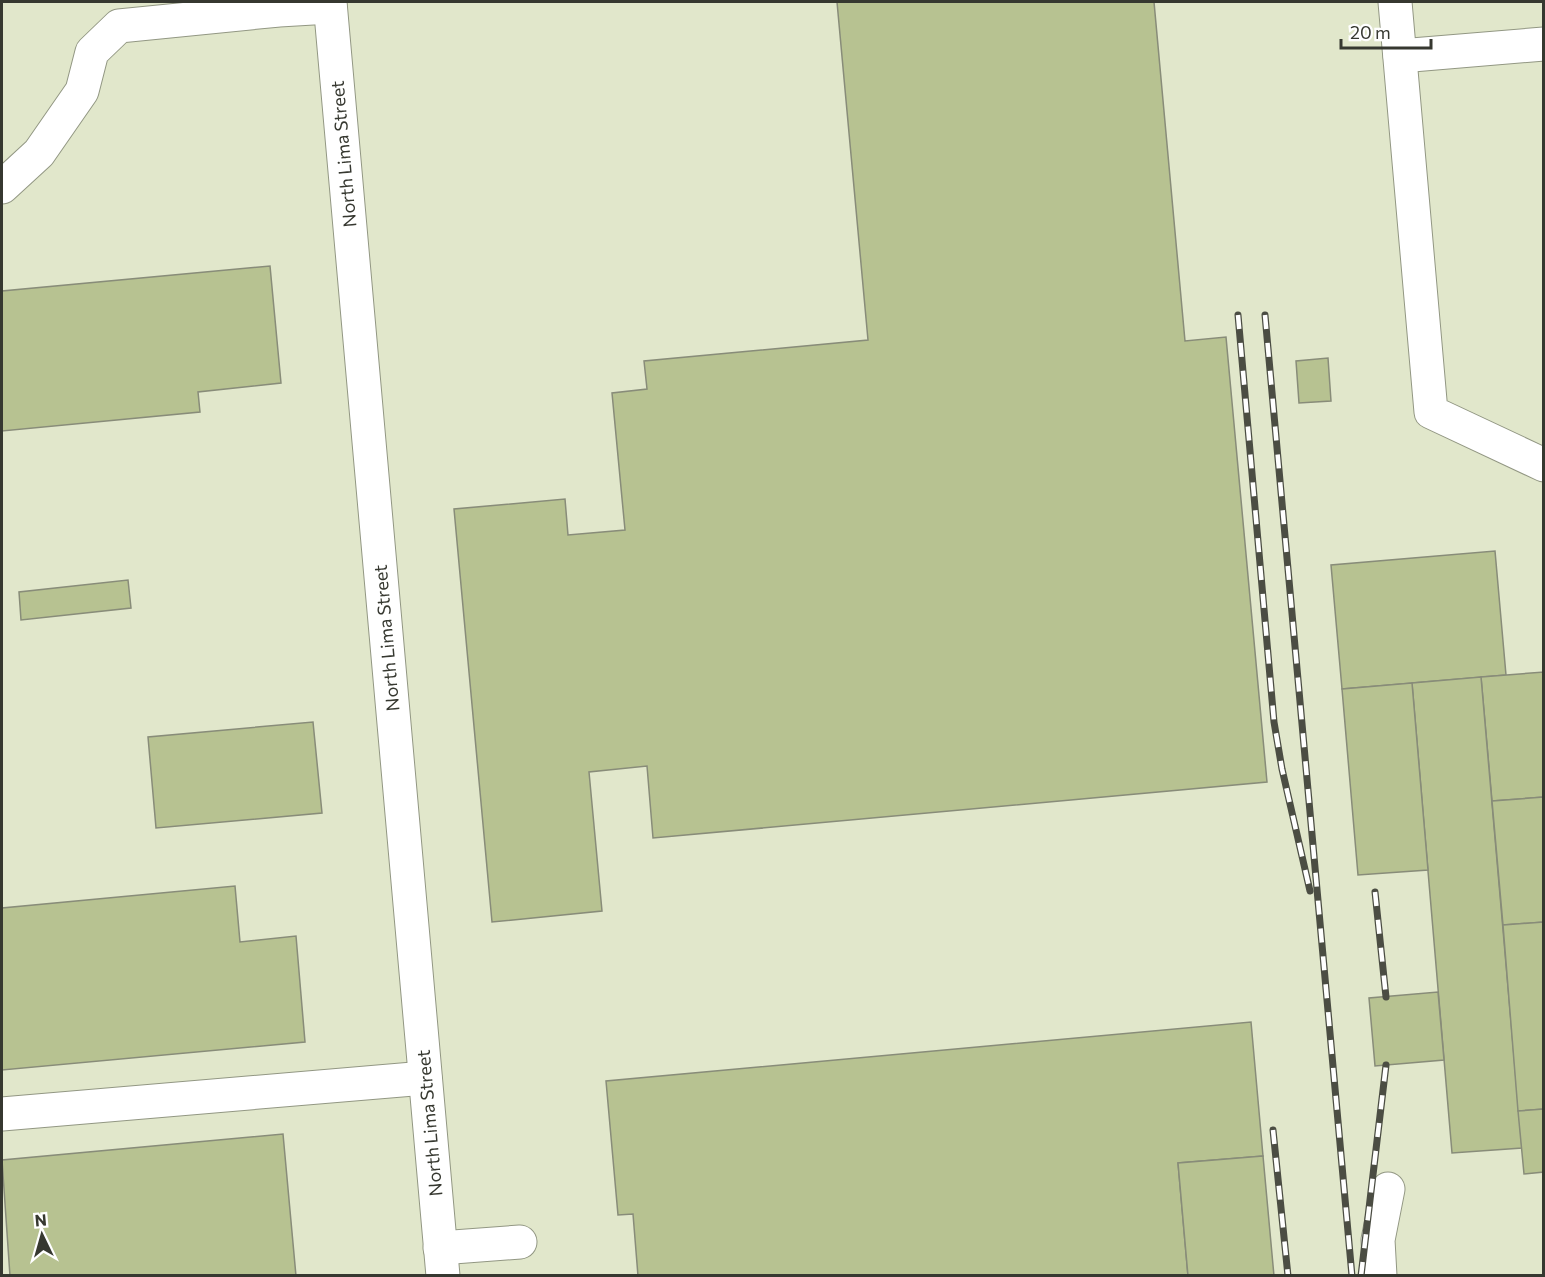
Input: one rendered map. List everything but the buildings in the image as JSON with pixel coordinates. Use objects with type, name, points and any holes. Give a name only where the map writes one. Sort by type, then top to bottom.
[{"type":"street","points":[[1395,2],[1431,412],[1544,465]]},
{"type":"street","points":[[2,187],[39,153],[82,91],[93,52],[119,26],[330,4]]},
{"type":"street","name":"North Lima Street","points":[[330,4],[441,1262]]},
{"type":"street","points":[[1400,56],[1544,44]]},
{"type":"street","points":[[2,1114],[425,1078]]},
{"type":"street","points":[[1380,1275],[1378,1240],[1388,1189]]},
{"type":"street","points":[[441,1262],[520,1242]]},
{"type":"shaded area","points":[[2,2],[1543,2],[1543,1275],[2,1275]]},
{"type":"railway","points":[[1238,315],[1274,722],[1282,769],[1310,891]]},
{"type":"railway","points":[[1265,315],[1352,1276]]},
{"type":"railway","points":[[1375,892],[1386,997]]},
{"type":"railway","points":[[1361,1276],[1386,1065]]},
{"type":"railway","points":[[1273,1130],[1288,1276]]}]
